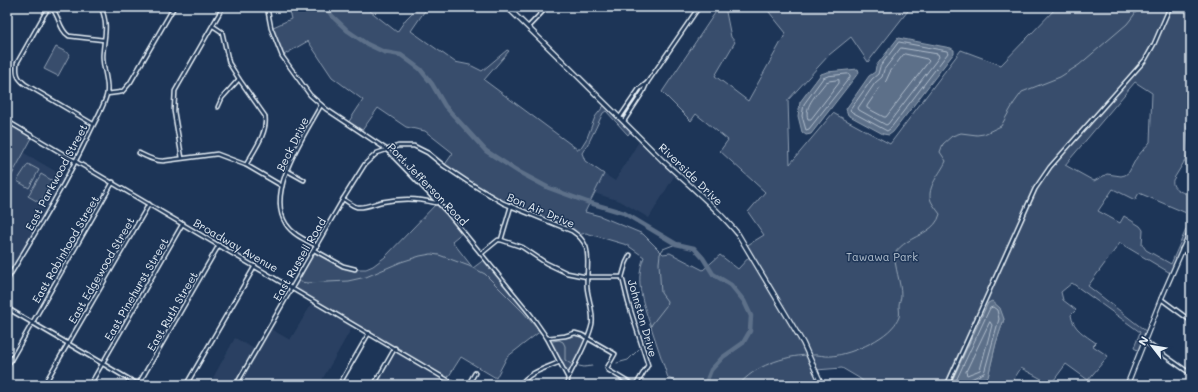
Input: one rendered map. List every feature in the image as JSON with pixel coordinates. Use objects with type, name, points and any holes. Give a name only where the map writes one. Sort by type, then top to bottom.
[{"type":"main road","name":"Riverside Drive","points":[[507,7],[668,165],[728,221],[738,234],[803,342],[822,385]]},
{"type":"main road","points":[[1127,385],[1160,299],[1191,230]]},
{"type":"street","points":[[103,7],[106,33],[102,56],[103,68],[108,84],[107,94],[122,92],[130,83],[174,7]]},
{"type":"street","points":[[182,158],[174,111],[175,91],[223,7]]},
{"type":"street","name":"Port Jefferson Road","points":[[267,7],[271,28],[282,56],[310,95],[321,105],[386,149],[447,212],[482,254],[547,338],[568,378]]},
{"type":"street","points":[[528,27],[547,7]]},
{"type":"street","points":[[624,121],[644,92],[647,83],[699,7]]},
{"type":"street","points":[[948,385],[1035,189],[1050,167],[1145,60],[1157,38],[1170,7]]},
{"type":"street","points":[[93,124],[25,84],[18,77],[16,71],[18,60],[48,9],[52,8],[56,12],[65,34],[69,36],[104,40]]},
{"type":"street","points":[[213,26],[222,32],[229,63],[265,116],[266,123],[264,133],[246,165]]},
{"type":"street","points":[[218,107],[222,98],[239,79]]},
{"type":"street","points":[[620,117],[639,89],[647,83]]},
{"type":"street","name":"East Parkwood Street","points":[[7,280],[76,161],[107,94]]},
{"type":"street","name":"Beck Drive","points":[[316,246],[297,235],[286,224],[281,213],[281,197],[286,170],[321,105]]},
{"type":"street","name":"Broadway Avenue","points":[[7,121],[292,287],[456,385]]},
{"type":"street","name":"Bon Air Drive","points":[[386,149],[406,145],[421,149],[468,182],[511,206],[572,231],[578,235],[586,246],[588,257],[586,286],[592,322],[588,337],[568,378]]},
{"type":"street","name":"East Russell Road","points":[[236,385],[343,199],[365,164],[378,153],[386,149]]},
{"type":"street","points":[[139,153],[157,161],[217,154],[246,165],[282,186]]},
{"type":"street","points":[[286,170],[304,180]]},
{"type":"street","name":"East Robinhood Street","points":[[7,367],[113,182]]},
{"type":"street","points":[[343,199],[355,206],[363,207],[380,202],[403,199],[422,199],[437,203]]},
{"type":"street","name":"East Edgewood Street","points":[[44,385],[149,204]]},
{"type":"street","points":[[501,240],[511,206]]},
{"type":"street","name":"East Pinehurst Street","points":[[90,385],[183,223]]},
{"type":"street","points":[[482,254],[498,240],[501,240],[522,247],[546,263],[567,273],[587,277],[622,277]]},
{"type":"street","name":"East Ruth Street","points":[[138,385],[219,245]]},
{"type":"street","points":[[1182,249],[1191,256]]},
{"type":"street","points":[[314,250],[343,266],[355,270]]},
{"type":"street","name":"Johnston Drive","points":[[630,255],[622,277],[628,302],[648,362],[648,365],[636,385]]},
{"type":"street","points":[[186,385],[255,266]]},
{"type":"street","points":[[1160,299],[1191,321]]},
{"type":"street","points":[[7,308],[32,324],[103,363],[138,385]]},
{"type":"street","points":[[338,385],[369,333]]},
{"type":"street","points":[[547,338],[575,333],[588,337],[615,354],[607,368],[608,370],[633,385]]},
{"type":"street","points":[[1144,340],[1191,374]]},
{"type":"street","points":[[374,385],[395,348]]},
{"type":"street","points":[[520,385],[526,378],[539,370],[560,362]]},
{"type":"street","points":[[468,385],[475,374]]},
{"type":"street","points":[[567,385],[568,378]]},
{"type":"shaded area","points":[[641,138],[676,173],[649,218],[620,201],[594,193],[604,174],[615,181]]},
{"type":"shaded area","points":[[24,153],[67,178],[7,280],[7,184]]},
{"type":"shaded area","points":[[314,300],[354,324],[319,385],[209,385],[235,338],[256,350],[269,328],[290,340]]},
{"type":"shaded area","points":[[395,348],[445,378],[440,385],[374,385]]},
{"type":"green space","name":"Tawawa Park","points":[[288,7],[365,7],[397,32],[406,19],[418,7],[430,7],[424,12],[411,31],[455,62],[470,65],[482,71],[507,50],[509,51],[484,80],[577,149],[580,149],[587,138],[595,117],[606,103],[632,129],[628,135],[606,111],[603,113],[582,153],[585,161],[604,174],[585,212],[600,216],[643,234],[663,254],[670,253],[703,270],[720,255],[738,269],[751,255],[746,246],[764,235],[748,212],[765,192],[720,151],[728,140],[696,114],[691,121],[662,92],[719,7],[725,7],[731,37],[735,42],[715,76],[748,101],[786,33],[765,7],[911,7],[868,62],[851,37],[829,55],[788,100],[790,164],[833,113],[890,144],[961,50],[1001,65],[1057,7],[1191,7],[1191,115],[1187,127],[1189,154],[1173,180],[1173,183],[1178,190],[1191,196],[1191,215],[1139,193],[1135,200],[1113,189],[1098,211],[1120,223],[1124,216],[1140,226],[1143,230],[1142,244],[1146,250],[1171,264],[1191,218],[1191,230],[1172,274],[1120,243],[1088,286],[1147,332],[1139,351],[1134,348],[1140,332],[1072,283],[1061,292],[1063,300],[1076,310],[1071,315],[1074,324],[1096,343],[1093,346],[1108,356],[1088,380],[1066,364],[1051,384],[1021,368],[1010,385],[973,385],[973,382],[988,377],[996,343],[1004,319],[988,303],[950,385],[868,385],[842,368],[816,370],[822,385],[678,385],[677,382],[668,378],[643,303],[640,276],[644,257],[627,245],[586,233],[578,235],[503,203],[444,166],[453,153],[425,131],[406,127],[378,108],[361,132],[348,123],[363,100],[332,77],[308,41],[282,56],[271,28],[291,19]],"holes":[[[1135,82],[1152,93],[1150,142],[1137,157],[1129,172],[1121,176],[1107,174],[1094,181],[1065,165]]]},
{"type":"green space","points":[[56,47],[70,54],[58,76],[44,69]]},
{"type":"green space","points":[[7,121],[33,136],[7,184]]},
{"type":"green space","points":[[28,164],[39,170],[29,188],[17,181]]},
{"type":"green space","points":[[41,174],[53,181],[40,203],[28,196]]},
{"type":"green space","points":[[437,203],[447,212],[463,232],[452,241],[473,268],[485,259],[542,330],[507,357],[496,378],[461,357],[447,379],[292,287],[314,250],[343,266],[355,269],[366,269],[373,266],[385,257]]},
{"type":"green space","points":[[575,333],[588,337],[568,378],[547,338]]},
{"type":"water","points":[[898,38],[951,48],[954,50],[954,53],[893,132],[889,135],[883,134],[848,115],[846,109],[869,76],[875,72],[876,66]]},
{"type":"water","points":[[858,69],[859,72],[811,134],[806,135],[802,132],[798,116],[800,102],[821,74]]},
{"type":"water","points":[[992,301],[1000,308],[1004,319],[996,343],[988,377],[974,382],[973,385],[967,385],[966,383],[964,385],[950,385],[988,303]]},
{"type":"waterway","points":[[326,7],[332,16],[348,31],[367,44],[384,52],[401,55],[420,69],[432,84],[445,106],[486,151],[519,172],[549,188],[587,202],[624,213],[676,244],[694,248],[703,258],[713,274],[731,285],[744,301],[751,316],[750,331],[743,343],[723,357],[711,370],[705,385]]},
{"type":"waterway","points":[[811,355],[832,356],[850,352],[880,338],[895,324],[899,317],[899,304],[901,296],[895,253],[905,243],[931,228],[938,219],[940,214],[932,203],[930,196],[932,185],[946,161],[940,152],[943,144],[952,136],[961,133],[977,135],[984,134],[1001,126],[1022,92],[1060,77],[1079,65],[1127,24],[1138,7]]},
{"type":"waterway","points":[[645,341],[652,324],[666,306],[667,301],[661,293],[659,263],[660,254],[663,249],[676,244]]},
{"type":"waterway","points":[[301,282],[348,281],[366,277],[401,262],[420,256],[431,254],[439,255],[469,266],[485,274],[524,313],[548,342]]},
{"type":"waterway","points":[[553,341],[559,340],[563,342],[565,346],[565,360],[571,364]]},
{"type":"waterway","points":[[617,363],[628,360],[640,348]]},
{"type":"waterway","points":[[739,385],[753,372],[770,363],[789,357],[808,355]]},
{"type":"waterway","points":[[579,366],[592,366]]}]
